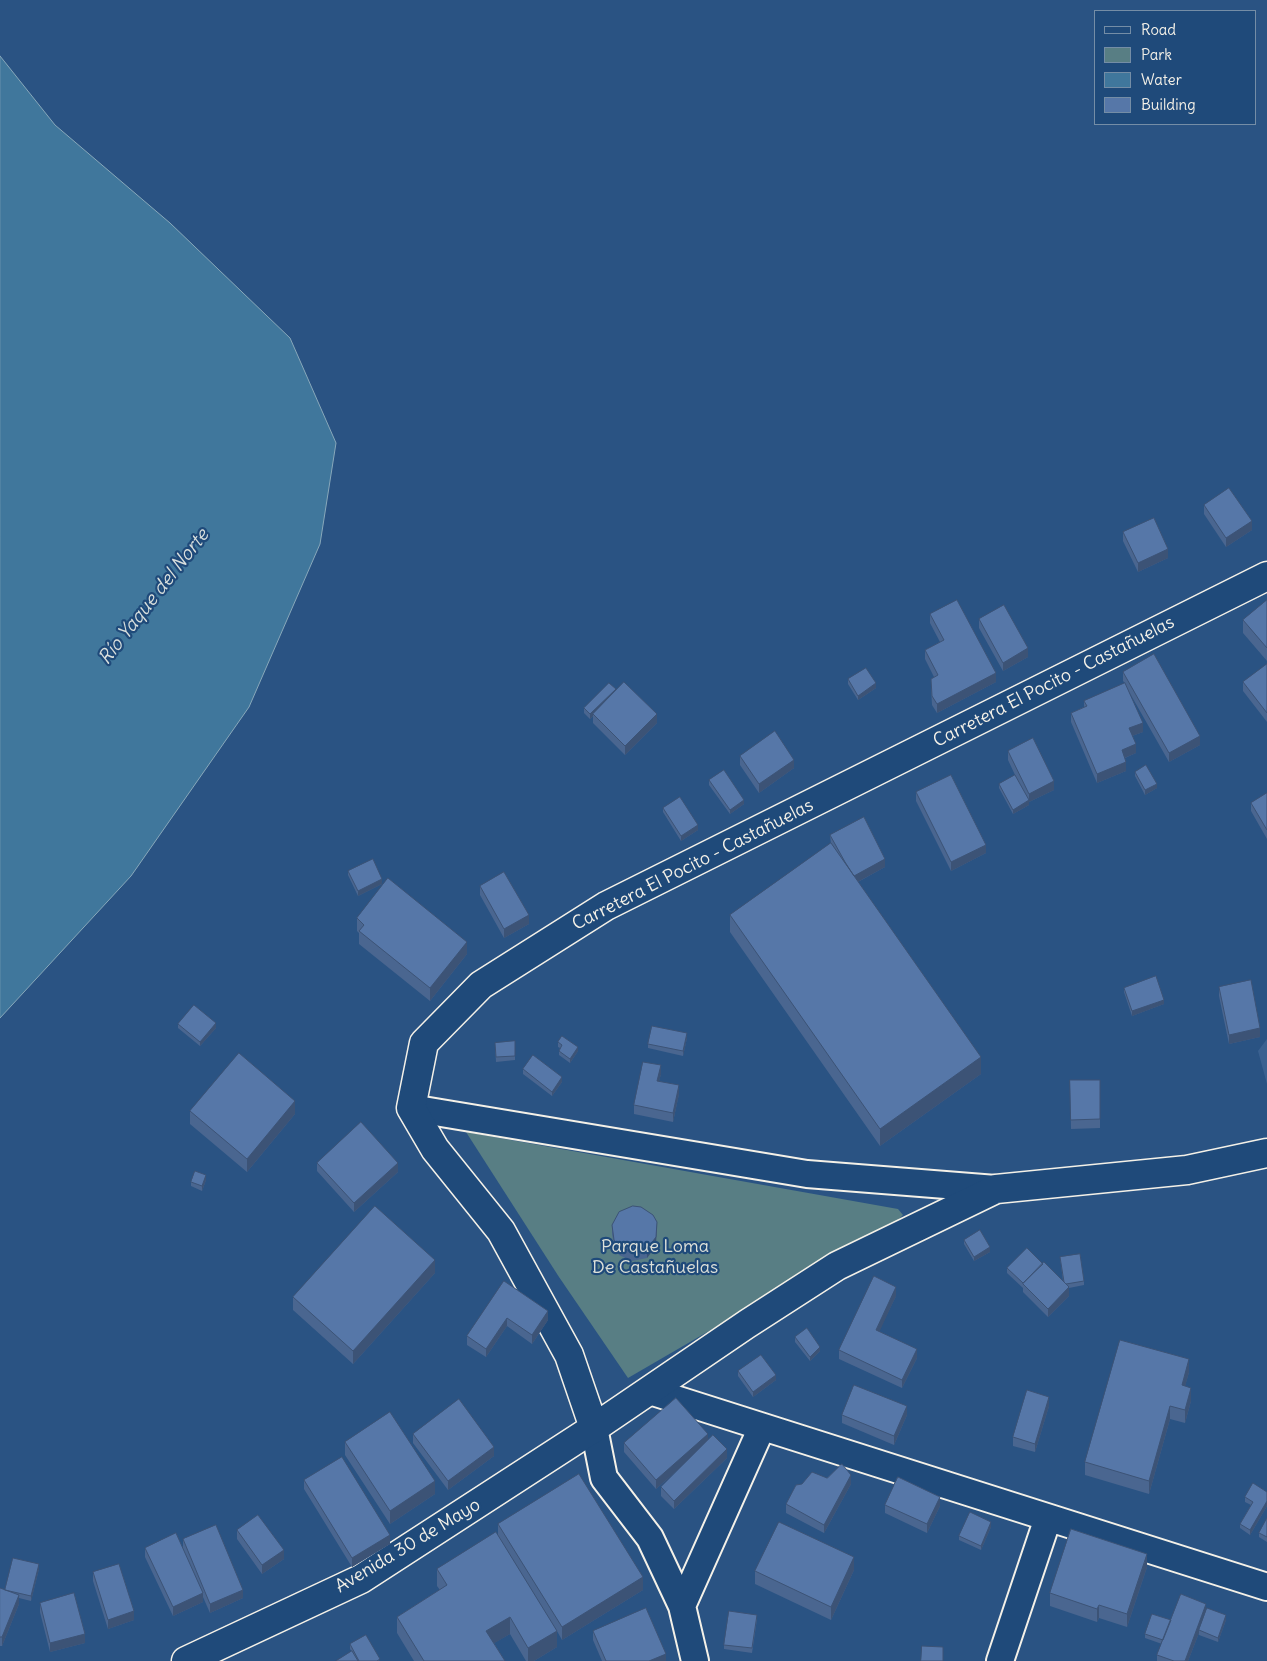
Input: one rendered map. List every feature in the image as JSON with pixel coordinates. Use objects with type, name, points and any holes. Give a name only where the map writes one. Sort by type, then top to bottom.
[{"type":"main road","name":"Carretera El Pocito - Castañuelas","points":[[411,1108],[424,1043],[481,985],[606,906],[1267,576]]},
{"type":"main road","points":[[411,1108],[435,1149],[501,1231],[570,1355],[594,1428]]},
{"type":"main road","points":[[996,1189],[1187,1170],[1267,1153]]},
{"type":"main road","name":"Avenida 30 de Mayo","points":[[186,1661],[361,1578],[594,1428],[747,1324],[837,1266],[996,1189]]},
{"type":"street","points":[[411,1108],[807,1174],[996,1189]]},
{"type":"street","points":[[650,1391],[1267,1588]]},
{"type":"street","points":[[682,1606],[762,1427]]},
{"type":"street","points":[[594,1428],[604,1478],[650,1538],[682,1606],[695,1661]]},
{"type":"street","points":[[1000,1661],[1048,1518]]},
{"type":"shaded area","points":[[1267,1039],[1267,1084],[1258,1051]]},
{"type":"green space","name":"Parque Loma De Castañuelas","points":[[466,1132],[898,1209],[903,1215],[895,1223],[628,1378],[559,1277]]},
{"type":"water","name":"Río Yaque del Norte","points":[[0,56],[55,125],[170,223],[290,338],[336,443],[320,544],[249,707],[131,876],[0,1018]]},
{"type":"building","points":[[1229,488],[1252,521],[1226,538],[1204,505]]},
{"type":"building","points":[[1154,518],[1168,549],[1138,563],[1123,532]]},
{"type":"building","points":[[957,600],[996,673],[937,704],[932,696],[931,679],[938,675],[925,650],[944,640],[930,614]]},
{"type":"building","points":[[1267,600],[1267,648],[1243,620]]},
{"type":"building","points":[[1004,605],[1028,648],[1003,663],[979,619]]},
{"type":"building","points":[[1154,654],[1200,736],[1169,753],[1123,672]]},
{"type":"building","points":[[1267,664],[1267,713],[1243,682]]},
{"type":"building","points":[[866,668],[876,683],[858,696],[848,679]]},
{"type":"building","points":[[624,682],[657,714],[625,746],[593,714]]},
{"type":"building","points":[[609,683],[616,689],[590,714],[584,708]]},
{"type":"building","points":[[1125,683],[1143,723],[1129,728],[1136,744],[1122,750],[1126,762],[1097,774],[1071,713],[1087,706],[1084,701]]},
{"type":"building","points":[[775,731],[794,760],[759,784],[740,756]]},
{"type":"building","points":[[1033,738],[1054,781],[1029,794],[1008,751]]},
{"type":"building","points":[[1146,765],[1157,784],[1145,790],[1135,772]]},
{"type":"building","points":[[724,770],[744,800],[730,810],[709,780]]},
{"type":"building","points":[[951,775],[986,845],[951,862],[916,792]]},
{"type":"building","points":[[1015,775],[1029,800],[1013,810],[999,784]]},
{"type":"building","points":[[1267,793],[1267,830],[1251,803]]},
{"type":"building","points":[[680,797],[698,825],[681,836],[663,808]]},
{"type":"building","points":[[864,817],[885,859],[854,876],[830,835]]},
{"type":"building","points":[[831,843],[981,1057],[880,1129],[730,915]]},
{"type":"building","points":[[373,859],[382,879],[358,891],[348,871]]},
{"type":"building","points":[[504,872],[529,915],[504,929],[480,886]]},
{"type":"building","points":[[388,878],[467,942],[430,988],[359,931],[364,925],[357,918]]},
{"type":"building","points":[[1156,976],[1164,1000],[1132,1011],[1124,988]]},
{"type":"building","points":[[1251,980],[1260,1028],[1229,1035],[1219,987]]},
{"type":"building","points":[[194,1005],[216,1023],[200,1042],[178,1024]]},
{"type":"building","points":[[652,1026],[687,1033],[683,1051],[648,1044]]},
{"type":"building","points":[[562,1036],[578,1047],[570,1059],[559,1051],[562,1045],[558,1042]]},
{"type":"building","points":[[515,1041],[515,1056],[496,1057],[495,1043]]},
{"type":"building","points":[[239,1053],[295,1101],[247,1159],[190,1111]]},
{"type":"building","points":[[533,1055],[562,1077],[552,1092],[523,1069]]},
{"type":"building","points":[[643,1062],[661,1065],[657,1081],[679,1085],[673,1113],[634,1105]]},
{"type":"building","points":[[1070,1080],[1100,1080],[1100,1119],[1071,1120]]},
{"type":"building","points":[[361,1122],[398,1163],[354,1203],[317,1163]]},
{"type":"building","points":[[195,1171],[206,1175],[202,1186],[191,1182]]},
{"type":"building","points":[[375,1206],[435,1260],[353,1351],[293,1297]]},
{"type":"building","points":[[633,1206],[641,1207],[653,1215],[657,1222],[656,1237],[647,1249],[632,1252],[619,1246],[614,1240],[612,1225],[619,1212]]},
{"type":"building","points":[[980,1230],[990,1247],[974,1257],[964,1240]]},
{"type":"building","points":[[1027,1248],[1043,1264],[1023,1283],[1007,1268]]},
{"type":"building","points":[[1080,1254],[1084,1281],[1066,1284],[1064,1282],[1060,1257]]},
{"type":"building","points":[[1044,1262],[1069,1287],[1048,1309],[1023,1284]]},
{"type":"building","points":[[874,1276],[896,1287],[876,1330],[917,1349],[902,1380],[839,1350]]},
{"type":"building","points":[[504,1281],[548,1311],[532,1335],[507,1318],[486,1349],[467,1336]]},
{"type":"building","points":[[807,1328],[820,1347],[810,1357],[795,1337]]},
{"type":"building","points":[[1120,1340],[1189,1359],[1182,1385],[1191,1388],[1185,1410],[1170,1406],[1149,1481],[1085,1462]]},
{"type":"building","points":[[761,1355],[776,1375],[753,1392],[738,1371]]},
{"type":"building","points":[[854,1385],[907,1406],[894,1436],[842,1415]]},
{"type":"building","points":[[1027,1390],[1049,1397],[1035,1444],[1013,1437]]},
{"type":"building","points":[[676,1398],[708,1434],[656,1480],[624,1443]]},
{"type":"building","points":[[459,1399],[494,1447],[448,1481],[413,1434]]},
{"type":"building","points":[[390,1412],[435,1481],[390,1511],[345,1442]]},
{"type":"building","points":[[713,1435],[727,1449],[674,1501],[661,1487]]},
{"type":"building","points":[[342,1457],[390,1535],[352,1558],[304,1480]]},
{"type":"building","points":[[842,1464],[851,1475],[824,1525],[786,1504],[796,1485],[802,1484],[812,1472],[827,1478]]},
{"type":"building","points":[[579,1474],[643,1577],[562,1627],[498,1524]]},
{"type":"building","points":[[898,1477],[940,1497],[927,1524],[885,1505]]},
{"type":"building","points":[[1253,1483],[1267,1492],[1267,1501],[1250,1530],[1240,1524],[1253,1502],[1245,1497]]},
{"type":"building","points":[[970,1512],[991,1522],[981,1546],[959,1536]]},
{"type":"building","points":[[258,1515],[284,1550],[262,1565],[237,1530]]},
{"type":"building","points":[[1267,1518],[1267,1537],[1259,1533]]},
{"type":"building","points":[[779,1522],[854,1557],[831,1607],[755,1571]]},
{"type":"building","points":[[216,1525],[243,1590],[210,1604],[183,1539]]},
{"type":"building","points":[[1071,1529],[1147,1554],[1127,1614],[1099,1605],[1097,1609],[1050,1593]]},
{"type":"building","points":[[496,1532],[557,1631],[528,1648],[510,1617],[486,1631],[505,1661],[424,1661],[397,1617],[447,1585],[437,1569]]},
{"type":"building","points":[[176,1533],[203,1593],[173,1607],[145,1548]]},
{"type":"building","points":[[13,1558],[39,1564],[31,1596],[5,1590]]},
{"type":"building","points":[[119,1564],[134,1611],[108,1620],[93,1572]]},
{"type":"building","points":[[0,1588],[19,1595],[2,1637],[0,1637]]},
{"type":"building","points":[[74,1593],[85,1634],[50,1643],[40,1603]]},
{"type":"building","points":[[1181,1594],[1206,1604],[1185,1661],[1174,1661],[1157,1655]]},
{"type":"building","points":[[646,1608],[666,1654],[649,1661],[606,1661],[593,1631]]},
{"type":"building","points":[[1207,1608],[1226,1615],[1218,1638],[1199,1630]]},
{"type":"building","points":[[729,1611],[757,1615],[752,1648],[724,1645]]},
{"type":"building","points":[[1152,1614],[1171,1620],[1163,1640],[1145,1634]]},
{"type":"building","points":[[366,1635],[380,1659],[377,1661],[359,1661],[350,1644]]},
{"type":"building","points":[[922,1646],[943,1647],[943,1661],[921,1661]]},
{"type":"building","points":[[352,1651],[358,1661],[336,1661]]}]
